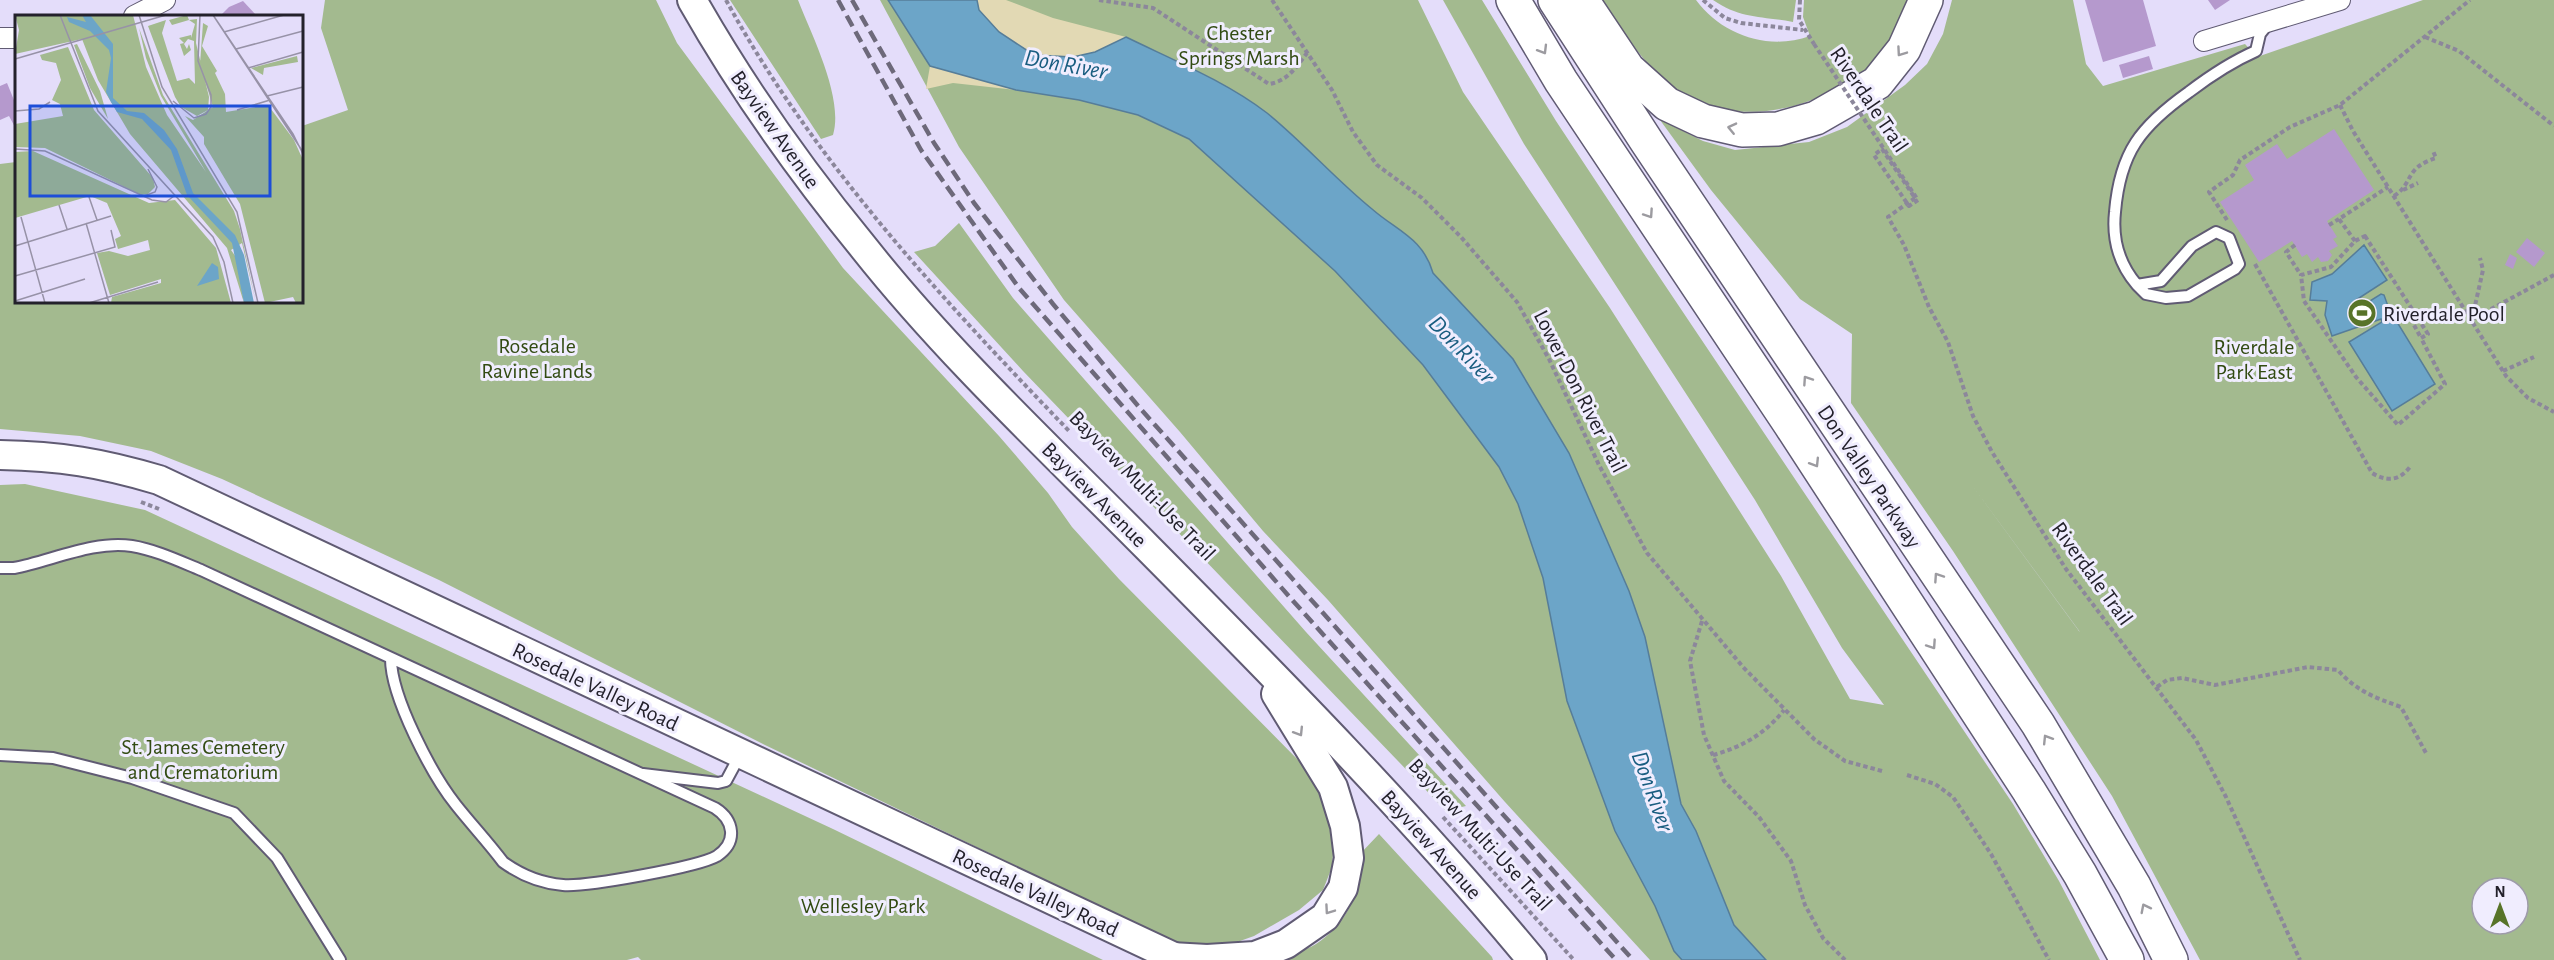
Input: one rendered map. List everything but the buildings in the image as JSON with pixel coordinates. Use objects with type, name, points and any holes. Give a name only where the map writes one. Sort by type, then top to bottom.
[{"type":"highway","name":"Don Valley Parkway","points":[[1513,0],[1561,81],[1790,424],[2029,791],[2080,874],[2127,960]]},
{"type":"highway","name":"Don Valley Parkway","points":[[1555,0],[1647,142],[2038,724],[2134,886],[2171,960]]},
{"type":"highway","points":[[1582,0],[1628,69],[1667,104],[1703,121],[1742,130],[1779,129],[1816,118],[1877,83],[1904,50],[1926,0]]},
{"type":"street","points":[[136,15],[165,0]]},
{"type":"street","name":"Bayview Avenue","points":[[692,0],[723,54],[776,134],[865,250],[954,350],[1246,647],[1428,837],[1532,960]]},
{"type":"street","points":[[2204,41],[2340,0]]},
{"type":"street","name":"Rosedale Valley Road","points":[[0,455],[77,459],[107,464],[159,480],[1176,958]]},
{"type":"street","points":[[1176,958],[1255,956],[1286,944],[1326,917],[1343,888],[1349,858],[1345,826],[1333,787],[1246,647]]},
{"type":"lane","points":[[2137,285],[2161,281],[2192,246],[2216,232],[2229,238],[2238,256],[2239,264],[2235,269],[2188,296],[2166,298],[2146,294],[2137,285],[2125,271],[2118,254],[2114,218],[2119,182],[2131,148],[2140,133],[2160,113],[2231,62],[2256,51],[2260,34],[2270,21]]},
{"type":"lane","points":[[0,568],[38,563],[90,549],[130,546],[166,555],[391,658],[724,814],[732,829],[731,840],[717,856],[700,862],[607,882],[565,885],[524,875],[503,862],[438,779],[405,712],[391,668],[391,658]]},
{"type":"lane","points":[[640,774],[718,783],[726,781],[741,754]]},
{"type":"lane","points":[[0,755],[53,758],[132,778],[234,813],[277,858],[340,960]]},
{"type":"path","name":"Bayview Multi-Use Trail","points":[[726,0],[801,121],[868,208],[987,346],[1074,437]]},
{"type":"path","points":[[1099,0],[1153,8],[1269,84],[1280,82],[1294,70],[1307,53]]},
{"type":"path","name":"Lower Don River Trail","points":[[1272,0],[1332,90],[1353,132],[1377,165],[1422,198],[1461,237],[1517,302],[1647,553],[1768,695],[1827,750],[1845,761],[1882,771]]},
{"type":"path","points":[[1703,0],[1725,18],[1741,23],[1803,30],[1799,20],[1800,0]]},
{"type":"path","points":[[2232,228],[2209,192],[2234,175],[2240,160],[2290,127],[2340,105],[2469,0]]},
{"type":"path","name":"Riverdale Trail","points":[[1803,30],[1918,200],[1909,206],[1904,197],[1874,155],[1882,149],[1915,198],[1907,204],[1891,214],[1888,217],[1904,245],[1929,307],[1948,342],[1973,416],[1992,452],[2066,569],[2196,740],[2226,797],[2300,960]]},
{"type":"path","points":[[2424,37],[2459,51],[2554,126]]},
{"type":"path","points":[[2340,105],[2353,131],[2503,371],[2528,398],[2554,412]]},
{"type":"path","points":[[2403,190],[2409,174],[2421,162],[2436,158],[2433,151]]},
{"type":"path","points":[[2394,196],[2418,183]]},
{"type":"path","points":[[2329,225],[2388,187]]},
{"type":"path","points":[[2339,219],[2355,241]]},
{"type":"path","points":[[2301,275],[2331,267],[2355,241],[2365,236],[2428,334],[2421,338]]},
{"type":"path","points":[[2295,245],[2286,252],[2301,275],[2304,301],[2356,377],[2397,425],[2445,384],[2407,312]]},
{"type":"path","points":[[2249,255],[2372,473],[2382,479],[2394,479],[2403,475],[2410,467]]},
{"type":"path","points":[[2471,320],[2483,270],[2480,258]]},
{"type":"path","points":[[2471,320],[2554,275]]},
{"type":"path","points":[[2503,371],[2534,357]]},
{"type":"path","points":[[1703,620],[1690,661],[1704,735],[1724,781],[1759,817],[1791,861],[1805,905],[1823,938],[1845,960]]},
{"type":"path","points":[[2157,687],[2167,680],[2182,678],[2215,684],[2308,667],[2338,670],[2348,682],[2365,694],[2401,707],[2426,753]]},
{"type":"path","points":[[1713,755],[1734,749],[1754,738],[1773,724],[1784,710]]},
{"type":"path","points":[[1907,775],[1935,784],[1953,797],[1991,854],[2049,960]]},
{"type":"path","name":"Bayview Multi-Use Trail","points":[[1438,812],[1574,960]]},
{"type":"green space","name":"Rosedale Ravine Lands","points":[[325,0],[656,0],[677,43],[843,268],[999,436],[1048,493],[1072,527],[1119,579],[1308,770],[1322,789],[1334,841],[1332,867],[1323,890],[1299,910],[1254,936],[1226,946],[1182,946],[765,745],[439,580],[222,479],[151,451],[80,436],[0,429],[0,164],[15,162],[15,303],[303,303],[303,126],[348,110],[321,28]]},
{"type":"green space","points":[[730,0],[798,0],[825,67],[830,86],[834,103],[833,135],[821,139]]},
{"type":"green space","name":"Chester Springs Marsh","points":[[880,0],[1418,0],[1463,92],[1610,308],[1781,576],[1850,699],[1884,705],[1842,648],[1755,500],[1524,144],[1443,0],[1482,0],[1556,121],[2013,804],[2059,881],[2100,960],[1650,960],[1505,802],[1328,600],[1263,531],[1064,300],[959,147]]},
{"type":"green space","points":[[1603,0],[1696,0],[1707,12],[1732,31],[1747,37],[1778,42],[1810,36],[1803,17],[1804,0],[1911,0],[1890,46],[1873,64],[1852,80],[1803,103],[1776,110],[1749,112],[1723,109],[1699,102],[1670,84],[1656,72],[1632,44]]},
{"type":"green space","points":[[1713,0],[1796,0],[1793,22],[1742,14]]},
{"type":"green space","name":"Riverdale Park East","points":[[1952,0],[2073,0],[2086,64],[2103,86],[2245,44],[2257,57],[2423,0],[2554,0],[2554,960],[2200,960],[2112,796],[1953,551],[1851,403],[1852,334],[1800,299],[1711,190],[1652,109],[1673,126],[1703,141],[1735,150],[1809,142],[1847,127],[1905,85],[1927,64],[1943,34]]},
{"type":"green space","points":[[959,223],[1013,298],[1306,632],[1466,806],[1453,809],[1448,813],[1023,371],[914,252],[935,246]]},
{"type":"green space","name":"St. James Cemetery and Crematorium","points":[[25,484],[145,510],[833,829],[1103,960],[641,960],[638,957],[627,960],[0,960],[0,485]]},
{"type":"green space","points":[[1379,834],[1493,960],[1277,960],[1312,946],[1336,927],[1356,893],[1360,854]]},
{"type":"sand","points":[[977,0],[1006,0],[1053,18],[1126,37],[1095,52],[1073,57],[1034,55],[999,32],[979,10]]},
{"type":"sand","points":[[930,66],[1016,90],[953,83],[926,89]]},
{"type":"water","name":"Don River","points":[[888,0],[977,0],[979,10],[999,32],[1034,55],[1073,57],[1095,52],[1126,37],[1216,81],[1251,101],[1294,136],[1381,217],[1416,243],[1429,261],[1433,273],[1513,359],[1569,453],[1629,591],[1645,637],[1681,804],[1696,831],[1734,925],[1766,960],[1682,960],[1674,951],[1655,906],[1615,831],[1567,701],[1543,578],[1518,504],[1499,467],[1423,365],[1335,271],[1189,139],[1138,115],[1079,100],[1016,90],[930,66]]},
{"type":"water","points":[[2364,245],[2387,280],[2356,300],[2362,306],[2381,294],[2384,295],[2389,309],[2435,384],[2392,411],[2349,342],[2382,322],[2381,319],[2332,336],[2325,315],[2327,301],[2310,300],[2312,282],[2332,274]]},
{"type":"railway","points":[[838,0],[921,150],[1019,288],[1294,602],[1616,960]]},
{"type":"railway","points":[[852,0],[934,143],[974,203],[1053,304],[1139,407],[1633,960]]},
{"type":"place","name":"Riverdale Pool","points":[[2362,313]]},
{"type":"park label","name":"Wellesley Park","points":[[863,905]]}]
